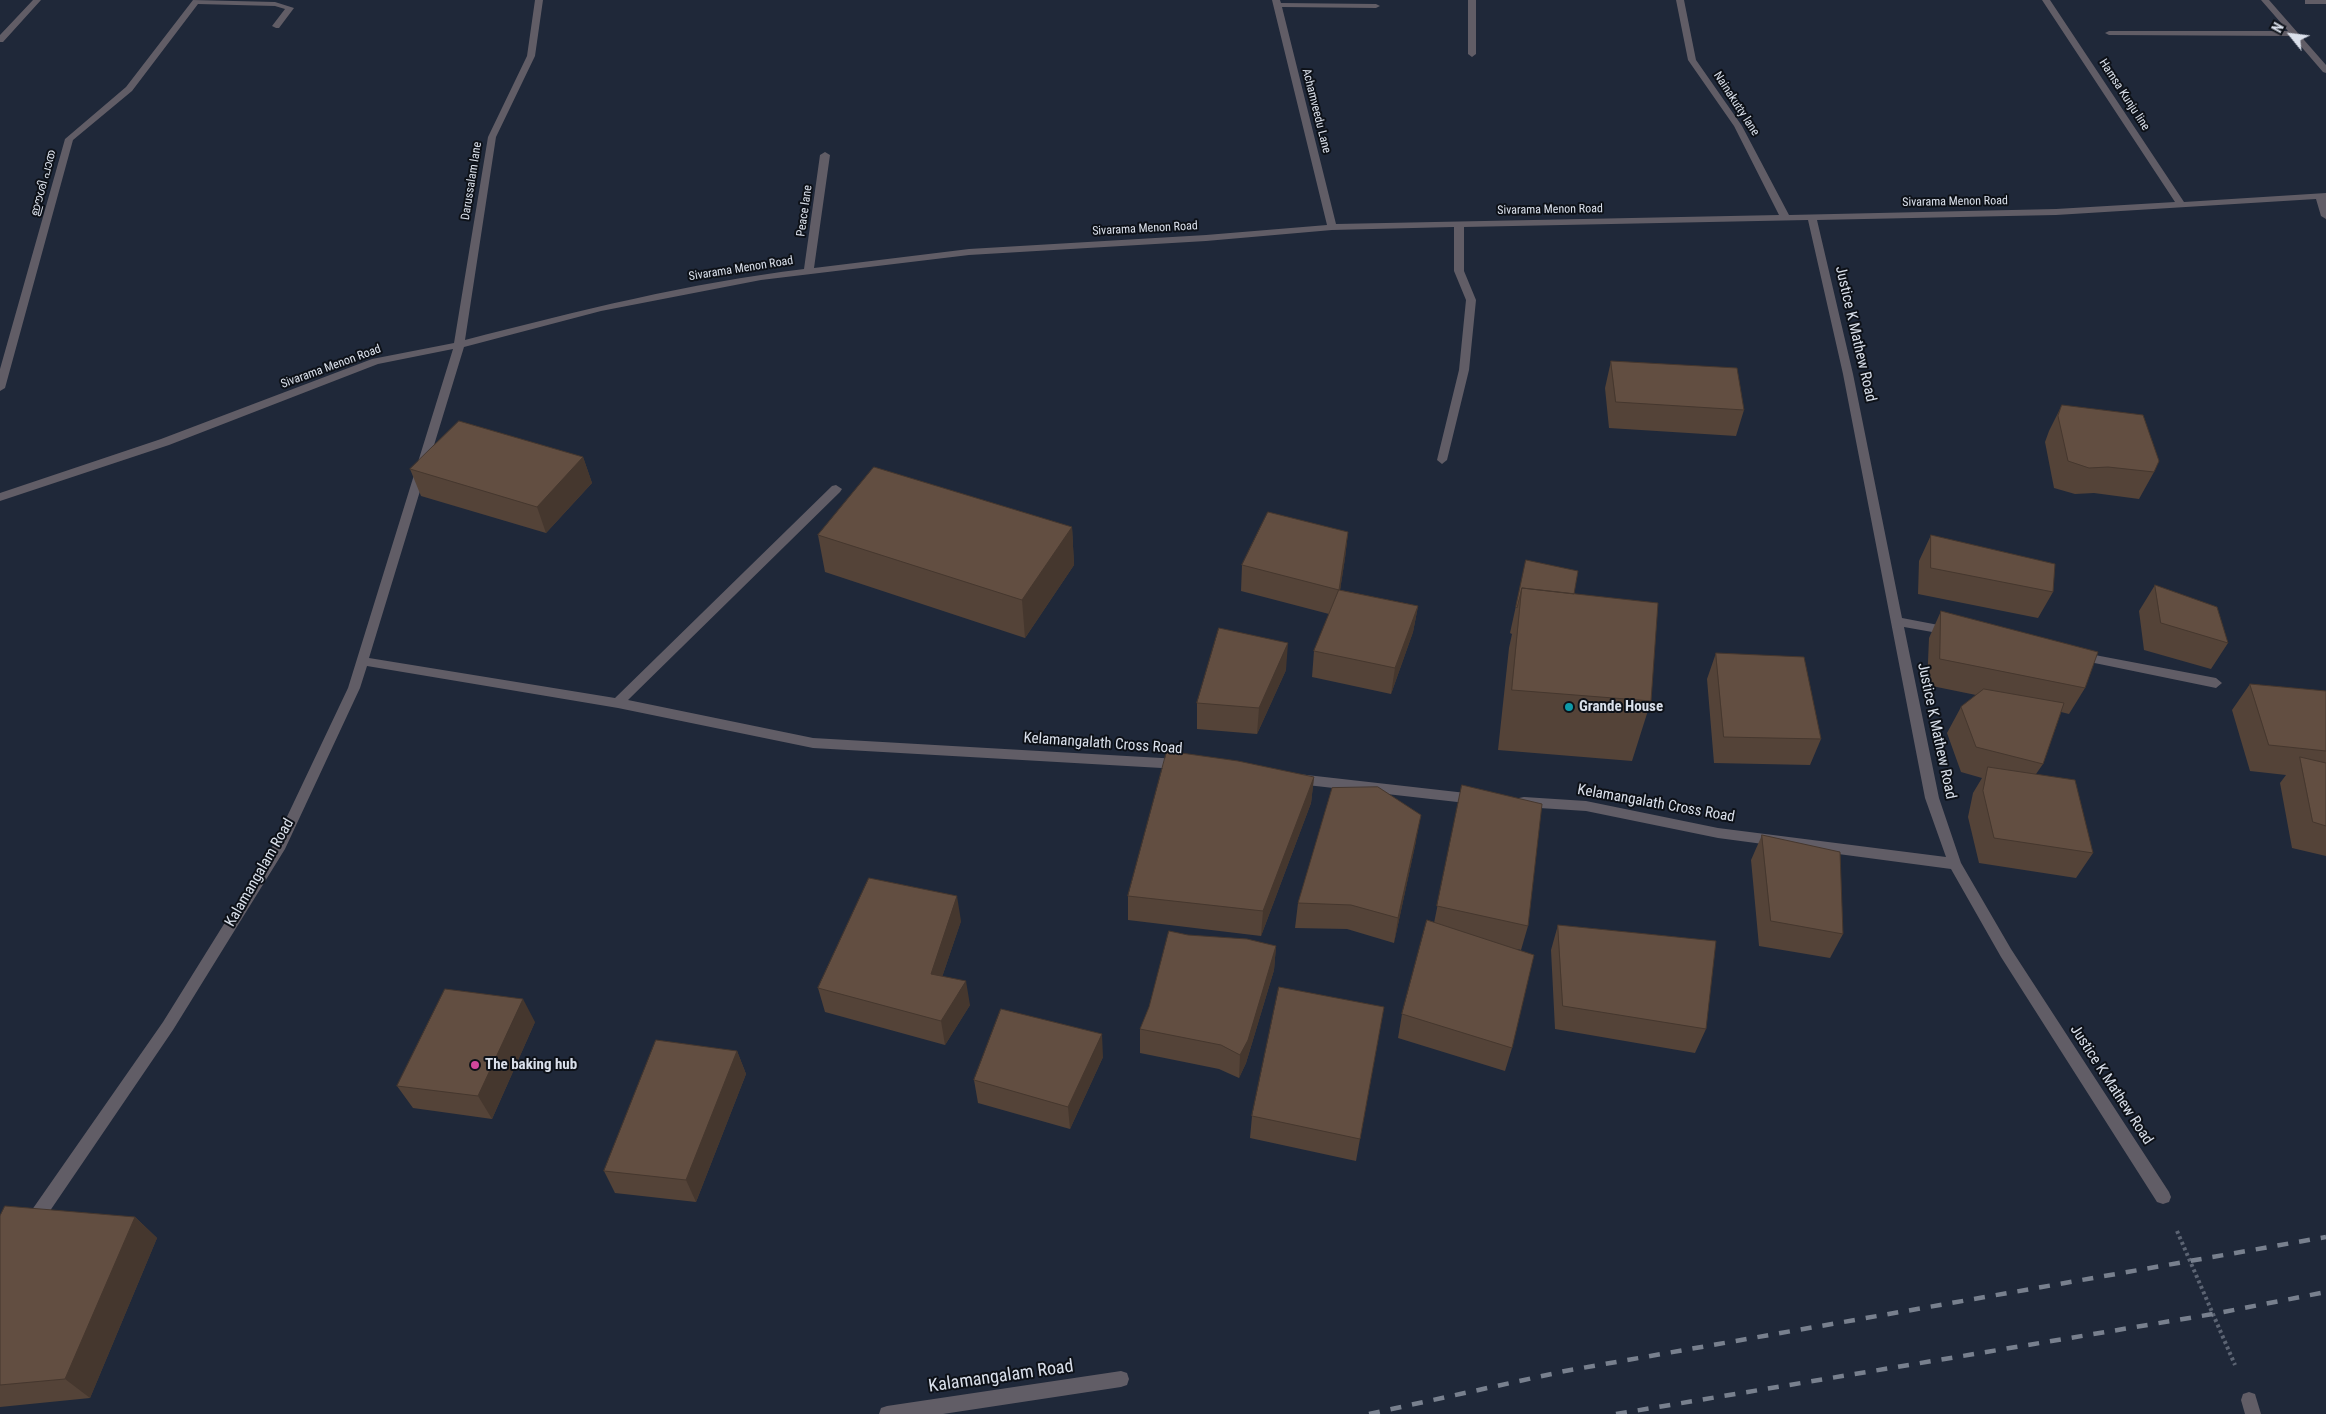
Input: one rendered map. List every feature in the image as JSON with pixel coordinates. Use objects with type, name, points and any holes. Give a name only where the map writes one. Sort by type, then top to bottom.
[{"type":"street","points":[[0,40],[37,0]]},
{"type":"street","points":[[196,0],[276,4],[290,8],[276,26]]},
{"type":"street","name":"ഈശി പാത","points":[[0,388],[69,139],[129,89],[196,0]]},
{"type":"street","name":"Darussalam lane","points":[[459,344],[492,138],[531,56],[539,0]]},
{"type":"street","points":[[1472,0],[1472,54]]},
{"type":"street","name":"Nainakutty lane","points":[[1680,0],[1692,60],[1738,126],[1785,217]]},
{"type":"street","name":"Hamsa Kunju line","points":[[2046,0],[2181,204]]},
{"type":"street","points":[[2265,0],[2326,70]]},
{"type":"street","points":[[2308,2],[2326,2]]},
{"type":"street","points":[[1277,3],[1376,6]]},
{"type":"street","name":"Achamveedu Lane","points":[[1277,3],[1332,227]]},
{"type":"street","points":[[2109,33],[2295,34]]},
{"type":"street","name":"Peace lane","points":[[809,271],[825,154]]},
{"type":"street","points":[[2322,196],[2326,216]]},
{"type":"street","name":"Sivarama Menon Road","points":[[0,497],[165,442],[376,361],[459,344],[600,308],[761,277],[970,252],[1206,238],[1332,227],[2056,212],[2322,196]]},
{"type":"street","name":"Justice K Mathew Road","points":[[1812,218],[1848,374],[1932,798],[1955,864],[2006,953],[2163,1197]]},
{"type":"street","points":[[1442,460],[1464,370],[1471,300],[1459,271],[1459,224]]},
{"type":"street","name":"Kalamangalam Road","points":[[26,1236],[29,1227],[168,1026],[280,845],[354,688],[459,344]]},
{"type":"street","points":[[618,703],[836,490]]},
{"type":"street","points":[[1897,621],[1965,634]]},
{"type":"street","points":[[2071,655],[2216,683]]},
{"type":"street","name":"Kelamangalath Cross Road","points":[[362,660],[618,703],[813,743],[1189,765]]},
{"type":"street","points":[[1286,777],[1491,800]]},
{"type":"street","name":"Kelamangalath Cross Road","points":[[1510,801],[1586,806],[1718,832],[1955,864]]},
{"type":"street","name":"Kalamangalam Road","points":[[887,1414],[1121,1379]]},
{"type":"path","points":[[2163,1197],[2251,1407]]},
{"type":"building","points":[[1611,361],[1737,368],[1744,410],[1616,402]]},
{"type":"building","points":[[2062,405],[2143,415],[2159,461],[2154,472],[2108,467],[2089,468],[2068,461],[2058,416]]},
{"type":"building","points":[[459,421],[583,457],[537,507],[410,469]]},
{"type":"building","points":[[874,467],[1072,527],[1022,600],[818,535]]},
{"type":"building","points":[[1268,512],[1348,532],[1339,590],[1242,565]]},
{"type":"building","points":[[1931,535],[2055,564],[2053,592],[1931,568]]},
{"type":"building","points":[[1526,560],[1578,571],[1574,594],[1522,588],[1517,608]]},
{"type":"building","points":[[2155,585],[2217,607],[2228,643],[2161,623]]},
{"type":"building","points":[[1522,588],[1658,603],[1651,701],[1512,690]]},
{"type":"building","points":[[1339,590],[1418,606],[1395,668],[1314,651]]},
{"type":"building","points":[[1941,611],[2098,652],[2085,688],[1940,659]]},
{"type":"building","points":[[1219,628],[1288,643],[1259,708],[1197,703]]},
{"type":"building","points":[[1716,653],[1804,657],[1821,739],[1724,737]]},
{"type":"building","points":[[2250,684],[2326,691],[2326,751],[2269,745]]},
{"type":"building","points":[[1984,689],[2064,703],[2043,764],[1976,747],[1961,707]]},
{"type":"building","points":[[1167,751],[1238,761],[1314,777],[1263,911],[1128,896]]},
{"type":"building","points":[[2300,757],[2326,763],[2326,826],[2313,822]]},
{"type":"building","points":[[1988,767],[2075,780],[2093,853],[1994,838],[1983,791]]},
{"type":"building","points":[[1462,785],[1542,804],[1528,926],[1437,906]]},
{"type":"building","points":[[1378,787],[1421,815],[1398,918],[1351,905],[1298,903],[1332,788]]},
{"type":"building","points":[[1762,835],[1840,852],[1843,934],[1771,921]]},
{"type":"building","points":[[869,878],[957,896],[931,974],[966,981],[941,1021],[818,988]]},
{"type":"building","points":[[1427,920],[1534,955],[1512,1048],[1402,1014]]},
{"type":"building","points":[[1558,925],[1716,941],[1706,1029],[1563,1006]]},
{"type":"building","points":[[1169,931],[1188,935],[1247,939],[1276,946],[1248,1040],[1240,1055],[1221,1045],[1140,1029],[1149,1007]]},
{"type":"building","points":[[1279,987],[1384,1007],[1360,1139],[1252,1116]]},
{"type":"building","points":[[445,989],[523,999],[478,1096],[397,1086]]},
{"type":"building","points":[[1001,1009],[1102,1034],[1068,1107],[974,1080]]},
{"type":"building","points":[[656,1040],[737,1051],[686,1180],[604,1171]]},
{"type":"building","points":[[5,1206],[135,1217],[65,1379],[0,1385],[0,1216]]},
{"type":"railway","points":[[1369,1414],[1565,1371],[2326,1237]]},
{"type":"railway","points":[[1616,1414],[2213,1314],[2326,1292]]},
{"type":"place","name":"Grande House","points":[[1569,707]]},
{"type":"place","name":"The baking hub","points":[[475,1065]]}]
